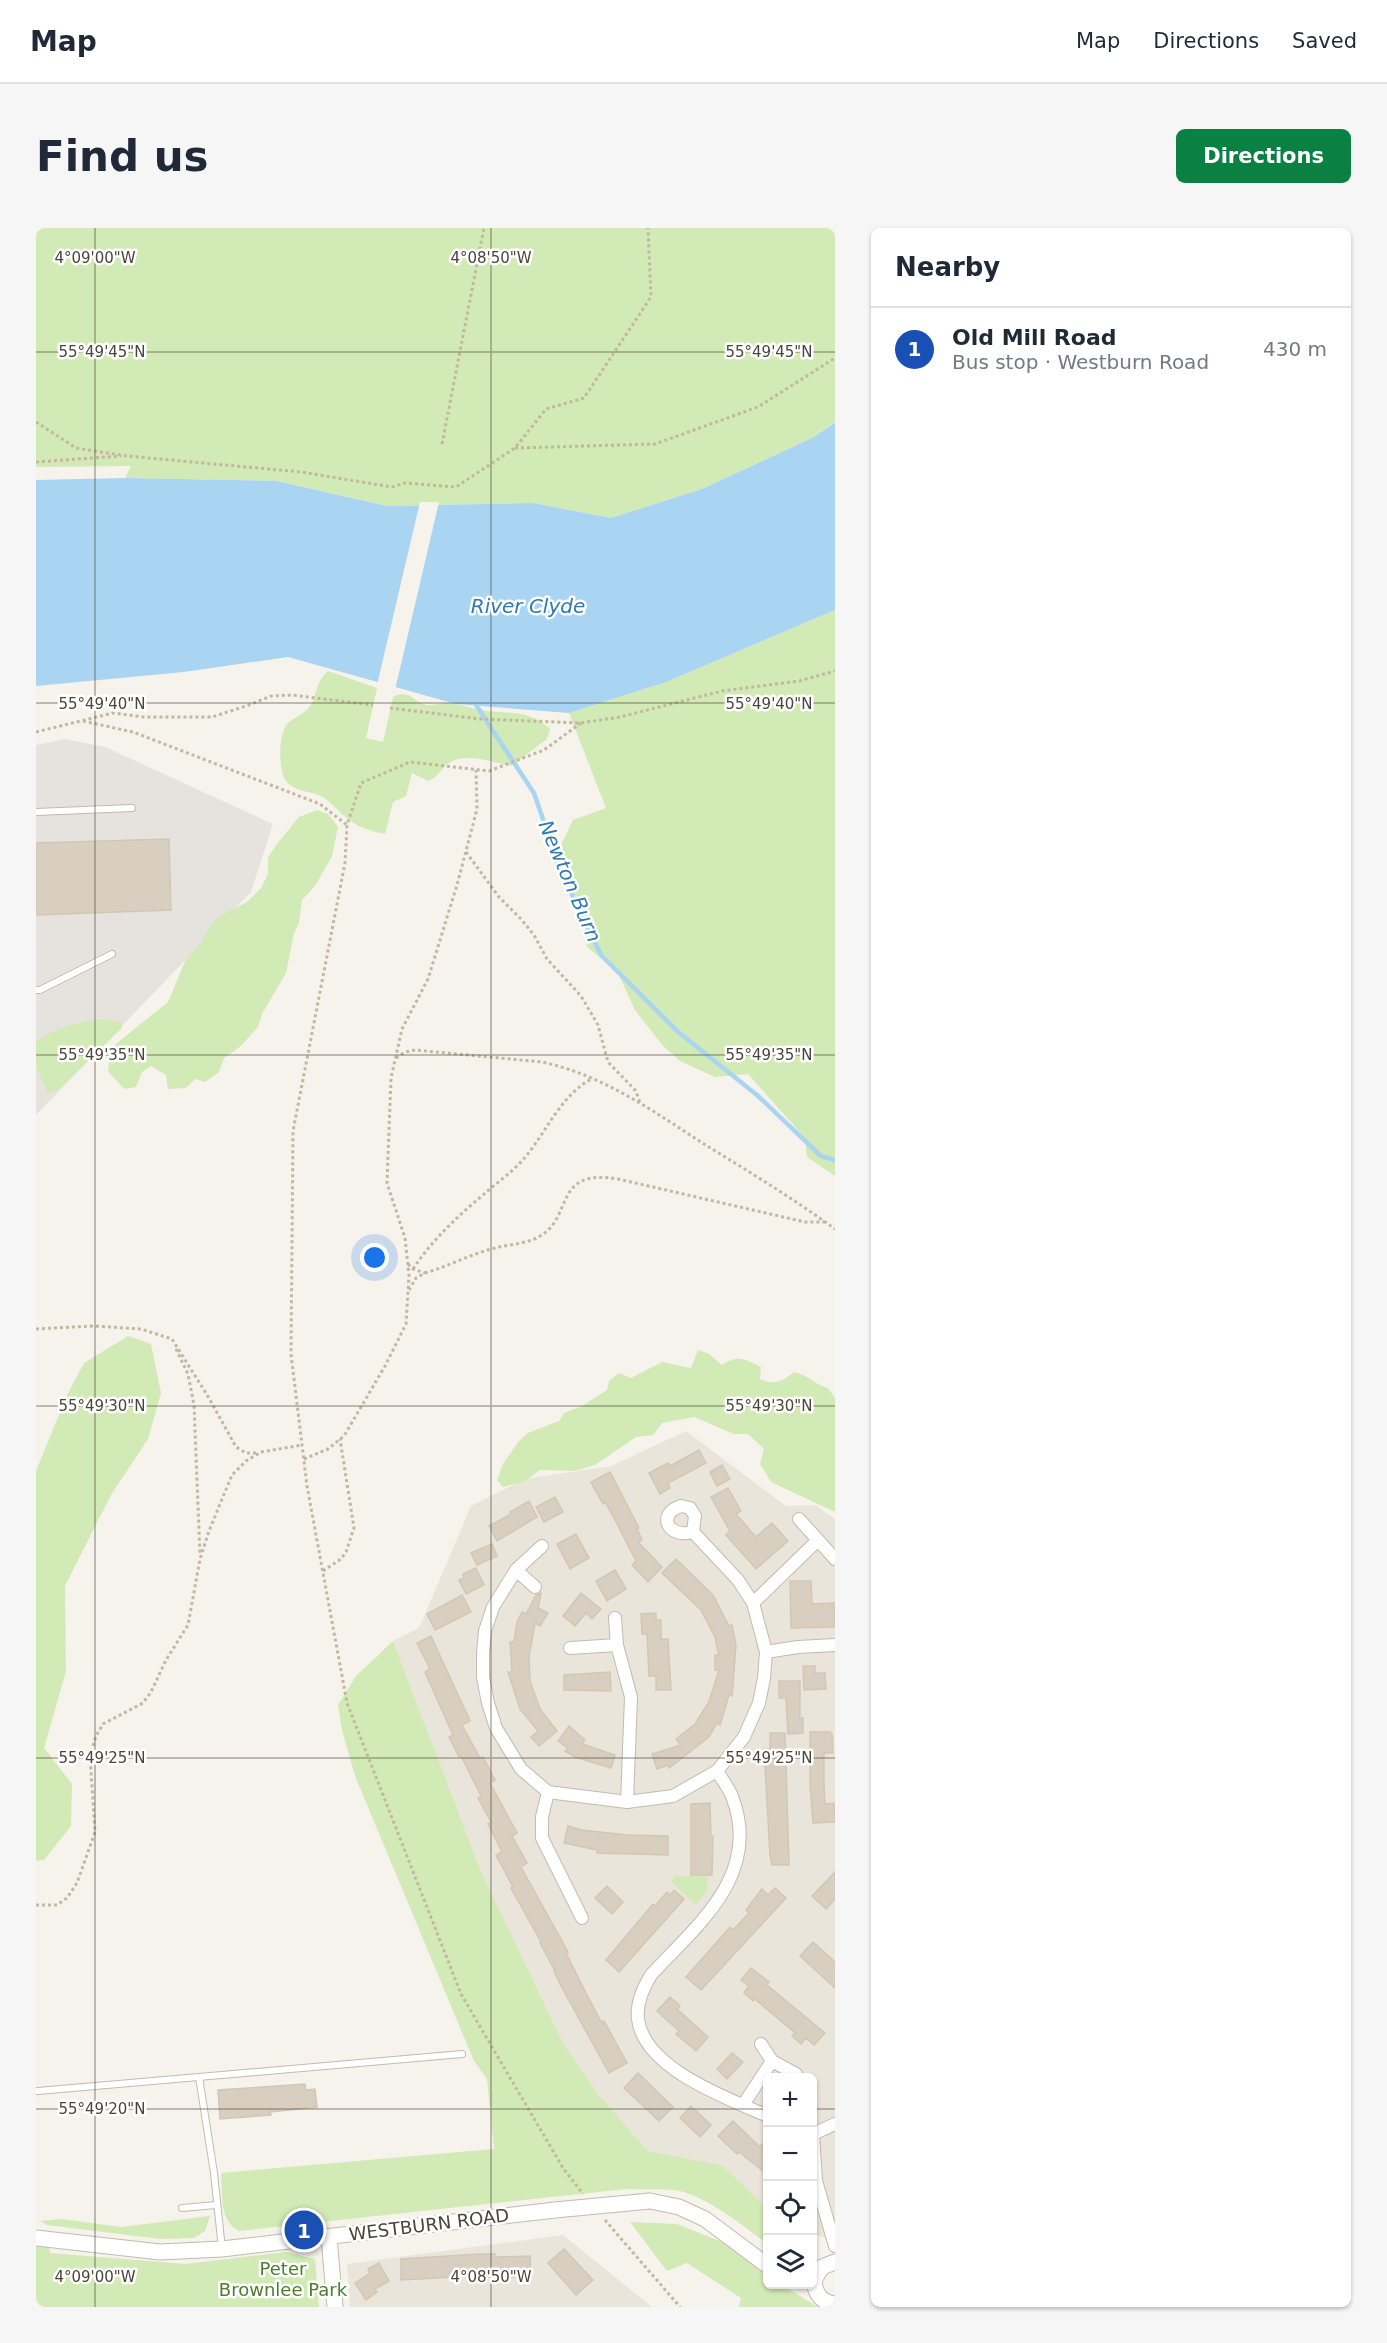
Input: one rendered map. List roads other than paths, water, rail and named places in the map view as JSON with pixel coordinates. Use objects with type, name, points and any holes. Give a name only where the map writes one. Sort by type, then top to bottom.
[{"type":"street","points":[[799,1519],[835,1559]]},
{"type":"street","points":[[542,1546],[516,1570],[493,1607],[485,1631],[483,1677],[496,1728],[521,1769],[548,1792],[627,1802],[673,1796],[717,1771],[744,1737],[753,1720],[764,1678],[766,1652],[753,1602],[738,1580],[693,1532]]},
{"type":"street","points":[[753,1602],[817,1541]]},
{"type":"street","points":[[516,1570],[535,1587]]},
{"type":"street","points":[[615,1618],[617,1645],[631,1697],[627,1802]]},
{"type":"street","points":[[570,1648],[617,1645]]},
{"type":"street","points":[[766,1652],[835,1645]]},
{"type":"street","points":[[717,1771],[733,1798],[740,1831],[739,1858],[730,1883],[714,1907],[651,1975],[641,1996],[638,2019],[641,2033],[651,2047],[685,2078],[715,2094],[763,2114]]},
{"type":"street","points":[[548,1792],[542,1817],[542,1838],[582,1918]]},
{"type":"street","points":[[761,2044],[772,2061],[794,2073]]},
{"type":"street","points":[[743,2105],[772,2061]]},
{"type":"street","points":[[817,2132],[835,2124]]},
{"type":"street","points":[[816,2181],[834,2245],[814,2280],[818,2295]]},
{"type":"street","name":"WESTBURN ROAD","points":[[36,2238],[160,2252],[222,2249],[650,2201],[679,2206],[705,2219],[763,2262]]},
{"type":"street","points":[[329,2237],[335,2307]]},
{"type":"street","points":[[809,2289],[824,2301],[834,2305]]},
{"type":"lane","points":[[36,812],[132,808]]},
{"type":"lane","points":[[36,990],[112,954]]},
{"type":"lane","points":[[39,2091],[462,2054]]},
{"type":"lane","points":[[199,2077],[214,2173],[222,2249]]},
{"type":"lane","points":[[182,2208],[216,2205]]},
{"type":"water","name":"River Clyde","points":[[835,422],[835,610],[666,682],[569,713],[456,704],[288,657],[184,672],[36,686],[36,480],[125,478],[277,481],[387,506],[533,503],[611,518],[702,489],[814,437]]},
{"type":"waterway","name":"Newton Burn","points":[[474,702],[534,793],[561,872],[601,955],[677,1031],[757,1095],[821,1156],[835,1160]]},
{"type":"place","name":"Old Mill Road","points":[[304,2230]]},
{"type":"park label","name":"Peter Brownlee Park","points":[[283,2279]]}]
